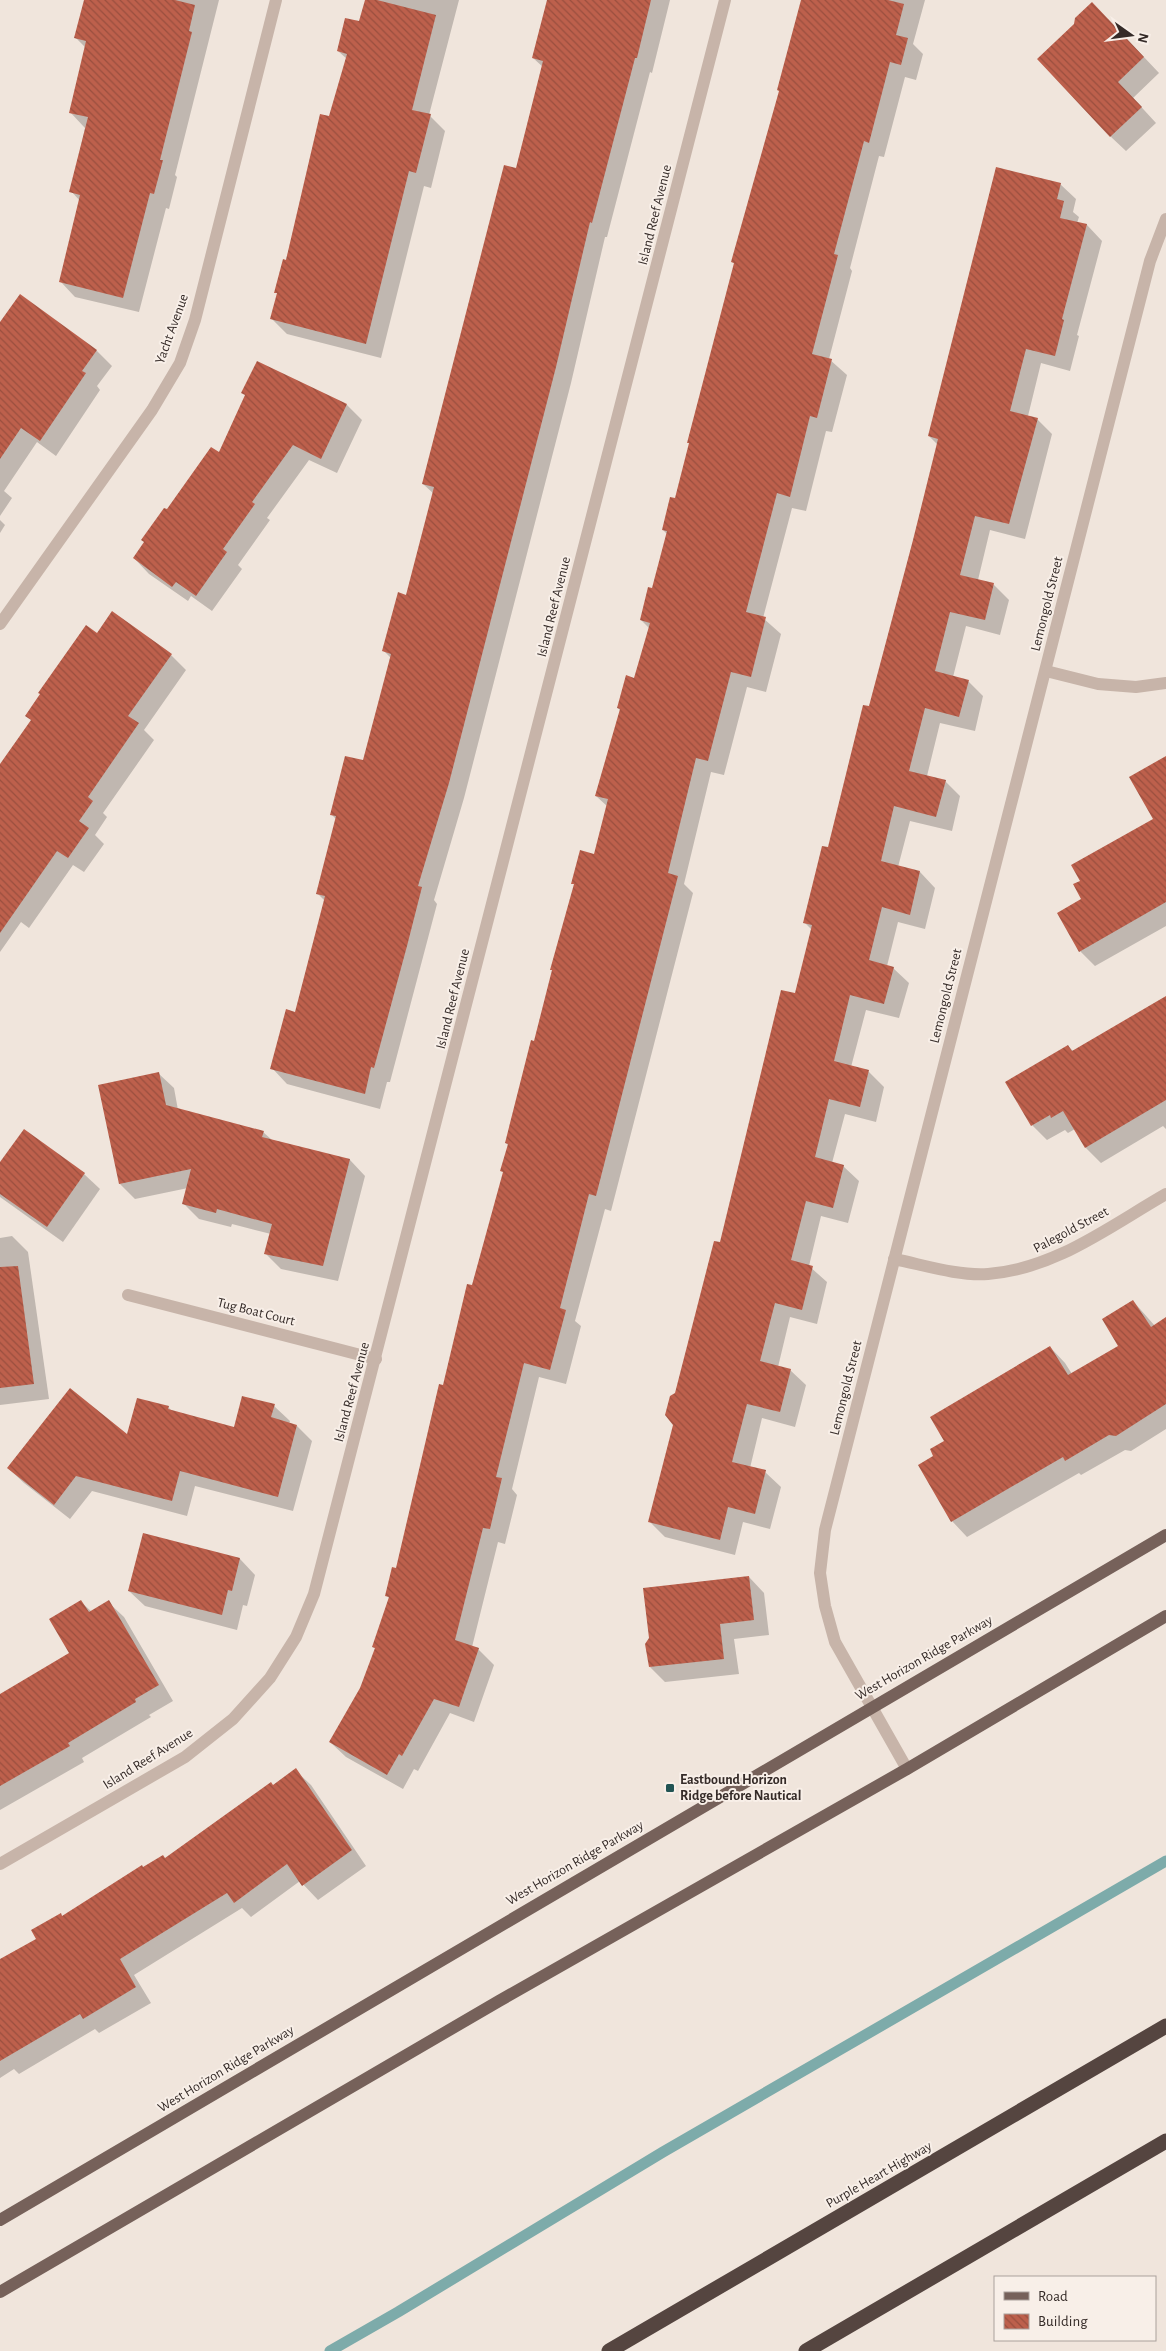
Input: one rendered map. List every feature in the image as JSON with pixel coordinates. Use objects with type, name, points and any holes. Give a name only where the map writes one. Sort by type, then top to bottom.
[{"type":"highway","name":"Purple Heart Highway","points":[[609,2351],[1166,2026]]},
{"type":"highway","points":[[806,2351],[1166,2141]]},
{"type":"main road","name":"West Horizon Ridge Parkway","points":[[0,2220],[1166,1535]]},
{"type":"main road","points":[[0,2292],[508,1996],[907,1769],[1166,1616]]},
{"type":"street","name":"Yacht Avenue","points":[[0,624],[152,410],[180,362],[195,320],[276,0]]},
{"type":"street","name":"Island Reef Avenue","points":[[0,1864],[185,1757],[233,1719],[270,1678],[296,1637],[314,1594],[725,0]]},
{"type":"street","name":"Lemongold Street","points":[[907,1769],[835,1642],[825,1606],[820,1572],[825,1530],[1150,261],[1166,219]]},
{"type":"street","points":[[1046,670],[1098,684],[1136,687],[1166,683]]},
{"type":"street","name":"Palegold Street","points":[[894,1259],[944,1270],[987,1274],[1038,1265],[1077,1246],[1166,1194]]},
{"type":"street","name":"Tug Boat Court","points":[[128,1295],[376,1359]]},
{"type":"building","points":[[84,0],[175,0],[195,5],[189,31],[192,32],[160,160],[163,160],[154,194],[150,193],[123,298],[59,282],[80,195],[69,192],[88,117],[69,113],[86,41],[74,38]]},
{"type":"building","points":[[365,0],[377,0],[436,15],[412,110],[431,114],[416,173],[409,171],[366,344],[270,319],[277,293],[274,293],[283,259],[286,260],[320,114],[329,116],[347,54],[337,51],[345,18],[359,21]]},
{"type":"building","points":[[547,0],[651,0],[592,223],[590,222],[556,367],[449,783],[418,886],[422,887],[407,946],[374,1068],[371,1067],[365,1094],[270,1069],[286,1009],[295,1012],[325,896],[316,894],[336,816],[330,815],[345,756],[363,760],[391,654],[382,651],[398,592],[406,595],[434,487],[422,484],[504,165],[516,168],[543,61],[532,58]]},
{"type":"building","points":[[801,0],[888,0],[904,4],[896,35],[908,38],[901,65],[890,62],[869,143],[864,141],[834,254],[838,255],[812,354],[832,359],[817,418],[810,416],[790,497],[777,493],[746,612],[766,617],[751,677],[731,672],[708,761],[696,758],[668,873],[678,876],[596,1196],[589,1194],[560,1308],[566,1310],[550,1370],[524,1363],[496,1477],[502,1478],[490,1529],[483,1528],[455,1640],[479,1648],[459,1707],[434,1699],[402,1756],[399,1754],[387,1775],[329,1742],[360,1688],[375,1648],[372,1647],[389,1597],[385,1596],[392,1567],[396,1568],[439,1384],[443,1385],[467,1284],[472,1285],[503,1172],[500,1171],[508,1144],[505,1143],[531,1040],[534,1041],[552,970],[550,970],[574,884],[571,884],[580,850],[594,854],[608,799],[595,796],[620,709],[617,708],[626,675],[634,678],[650,623],[640,620],[648,587],[652,588],[667,531],[662,530],[670,497],[675,498],[689,443],[687,443],[734,263],[731,262],[779,91],[777,90]]},
{"type":"building","points":[[1092,2],[1144,57],[1118,82],[1142,107],[1110,137],[1037,59],[1074,24],[1075,18]]},
{"type":"building","points":[[996,167],[1061,183],[1057,199],[1064,201],[1060,218],[1087,224],[1062,319],[1064,320],[1055,356],[1026,349],[1010,411],[1038,418],[1009,524],[975,516],[960,575],[994,583],[985,620],[950,612],[935,671],[969,680],[959,717],[925,708],[909,771],[946,780],[936,817],[894,806],[881,861],[920,871],[910,915],[882,907],[869,960],[894,967],[884,1004],[850,995],[834,1061],[869,1070],[860,1107],[829,1099],[815,1157],[844,1165],[833,1208],[806,1201],[791,1260],[813,1266],[802,1310],[775,1303],[760,1361],[791,1369],[780,1412],[747,1404],[732,1462],[766,1470],[755,1514],[728,1507],[720,1540],[648,1522],[673,1425],[665,1415],[670,1396],[675,1393],[714,1241],[720,1242],[781,990],[795,993],[812,925],[803,923],[822,846],[828,847],[863,705],[869,706],[913,540],[938,439],[928,436]]},
{"type":"building","points":[[20,294],[97,350],[82,371],[86,373],[40,441],[21,428],[0,459],[0,322]]},
{"type":"building","points":[[257,361],[347,404],[321,459],[293,445],[252,502],[255,504],[223,549],[227,552],[196,596],[176,582],[172,587],[133,558],[144,542],[141,540],[164,508],[167,509],[211,447],[219,452],[245,395],[241,393]]},
{"type":"building","points":[[112,611],[172,654],[128,716],[139,723],[88,797],[93,801],[79,821],[89,828],[68,858],[57,851],[0,933],[0,764],[31,720],[25,716],[40,694],[38,693],[86,625],[97,633]]},
{"type":"building","points":[[1166,756],[1166,902],[1079,952],[1057,913],[1081,899],[1073,884],[1080,881],[1071,865],[1153,819],[1129,777]]},
{"type":"building","points":[[1166,996],[1166,1100],[1085,1148],[1063,1111],[1051,1118],[1050,1115],[1031,1126],[1005,1082],[1068,1045],[1072,1051]]},
{"type":"building","points":[[159,1072],[166,1105],[264,1131],[262,1137],[350,1159],[323,1266],[264,1254],[272,1224],[217,1209],[216,1213],[182,1204],[191,1169],[119,1184],[98,1085]]},
{"type":"building","points":[[24,1129],[85,1173],[47,1227],[0,1194],[0,1162]]},
{"type":"building","points":[[18,1266],[34,1384],[0,1388],[0,1267]]},
{"type":"building","points":[[1133,1300],[1151,1327],[1166,1317],[1166,1404],[1116,1436],[1109,1435],[1065,1461],[1063,1457],[951,1522],[918,1465],[933,1456],[930,1449],[944,1441],[930,1417],[1050,1346],[1068,1375],[1118,1346],[1102,1319]]},
{"type":"building","points":[[70,1388],[127,1434],[137,1398],[169,1406],[168,1409],[234,1427],[242,1396],[275,1404],[271,1417],[297,1425],[278,1497],[180,1471],[172,1501],[76,1476],[54,1505],[7,1468]]},
{"type":"building","points":[[143,1533],[240,1558],[232,1591],[228,1590],[222,1615],[128,1591]]},
{"type":"building","points":[[749,1576],[754,1620],[720,1624],[724,1659],[649,1667],[645,1644],[649,1638],[643,1588]]},
{"type":"building","points":[[81,1600],[89,1612],[109,1600],[159,1685],[135,1699],[136,1702],[68,1743],[70,1746],[0,1786],[0,1694],[69,1653],[49,1619]]},
{"type":"building","points":[[296,1768],[352,1850],[302,1886],[287,1864],[234,1903],[227,1893],[120,1959],[136,1987],[83,2019],[80,2014],[0,2061],[0,1959],[36,1939],[31,1930],[61,1913],[62,1916],[142,1865],[143,1867],[163,1855],[165,1858],[271,1782],[273,1785]]},
{"type":"waterway","points":[[330,2351],[663,2152],[1166,1861]]},
{"type":"place","name":"Eastbound Horizon Ridge before Nautical","points":[[670,1788]]}]
